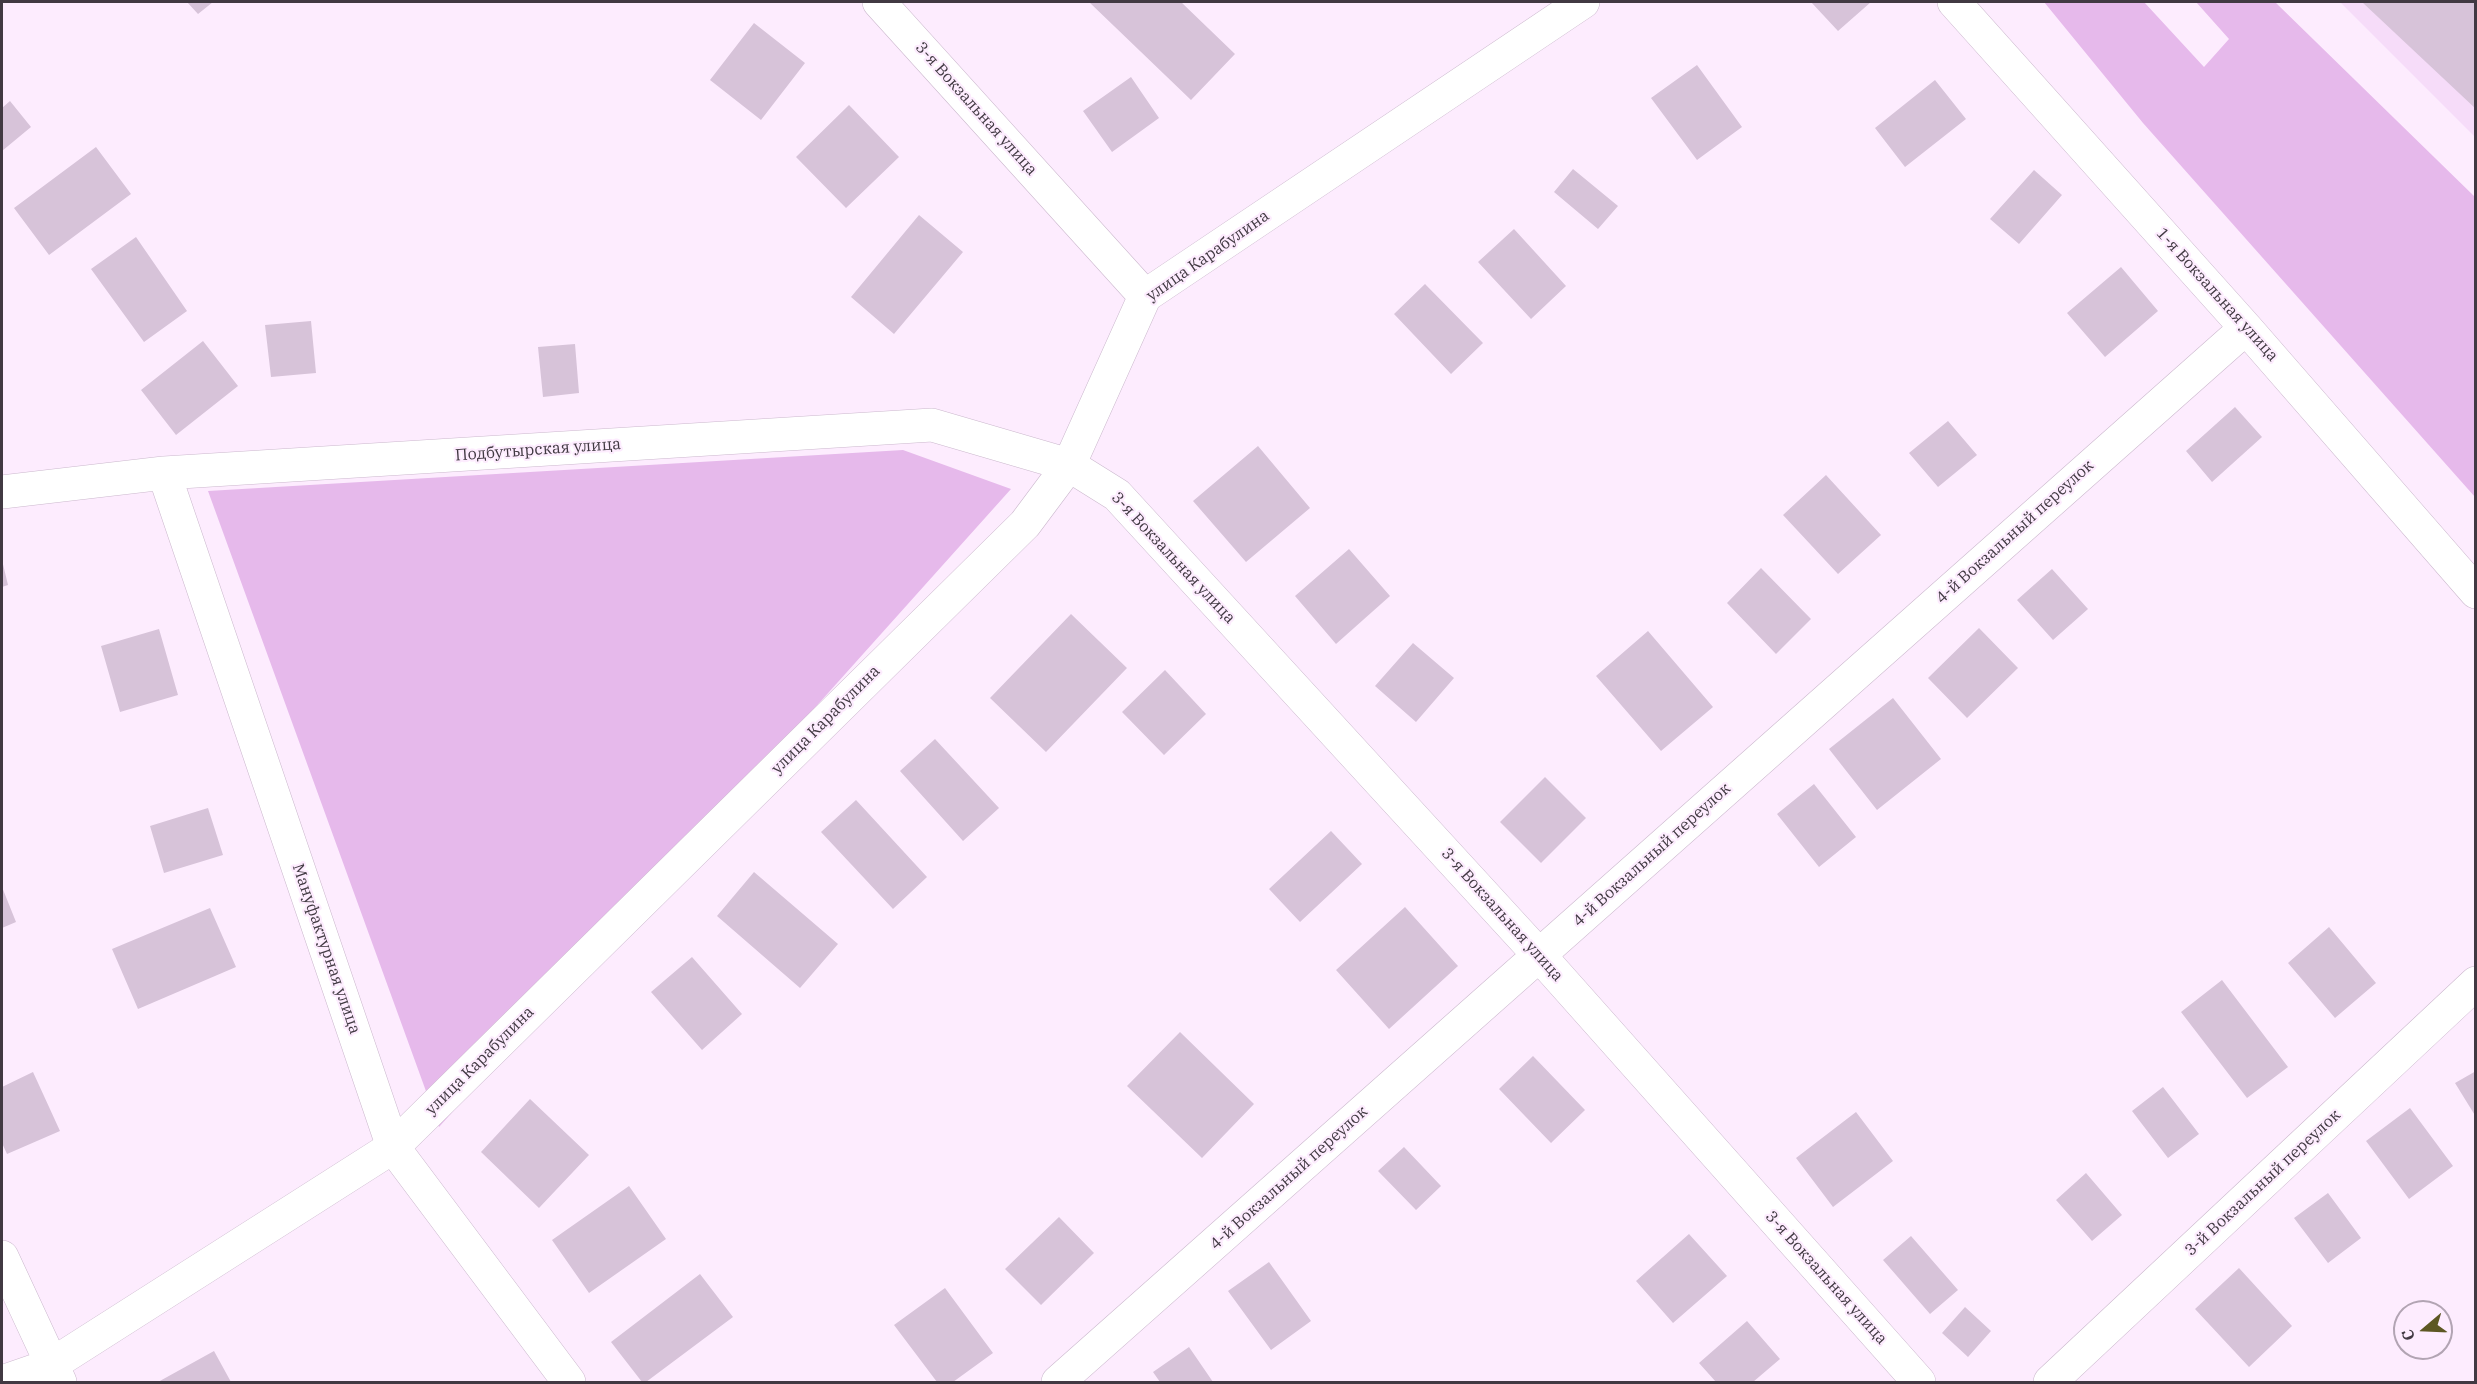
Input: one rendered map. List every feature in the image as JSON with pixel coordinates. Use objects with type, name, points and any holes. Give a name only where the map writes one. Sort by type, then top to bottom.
[{"type":"street","name":"3-я Вокзальная улица","points":[[879,2],[1145,296]]},
{"type":"street","name":"улица Карабулина","points":[[2,1383],[55,1374],[393,1147],[1025,524],[1069,465],[1145,296],[1583,2]]},
{"type":"street","name":"1-я Вокзальная улица","points":[[1954,2],[2246,328],[2475,592]]},
{"type":"street","name":"4-й Вокзальный переулок","points":[[1058,1383],[2246,328]]},
{"type":"street","name":"Подбутырская улица","points":[[2,492],[164,473],[932,425],[1069,465]]},
{"type":"street","name":"3-я Вокзальная улица","points":[[1069,465],[1117,495],[1539,955],[1919,1383]]},
{"type":"street","name":"Мануфактурная улица","points":[[164,473],[393,1147],[569,1383]]},
{"type":"street","name":"3-й Вокзальный переулок","points":[[2050,1383],[2475,983]]},
{"type":"street","points":[[2,1257],[55,1374]]},
{"type":"shaded area","points":[[2044,2],[2144,2],[2204,67],[2229,39],[2196,2],[2275,2],[2475,197],[2475,497],[2143,123]]},
{"type":"shaded area","points":[[2340,2],[2475,2],[2475,137]]},
{"type":"shaded area","points":[[903,450],[1011,489],[439,1127],[208,491]]},
{"type":"building","points":[[187,2],[213,2],[198,14]]},
{"type":"building","points":[[1089,2],[1181,2],[1235,54],[1191,100]]},
{"type":"building","points":[[1811,2],[1871,2],[1838,31]]},
{"type":"building","points":[[2362,2],[2476,2],[2476,109]]},
{"type":"building","points":[[754,23],[805,63],[761,120],[710,80]]},
{"type":"building","points":[[1697,65],[1742,127],[1697,160],[1651,98]]},
{"type":"building","points":[[1131,77],[1159,118],[1112,152],[1083,111]]},
{"type":"building","points":[[1935,80],[1966,119],[1905,167],[1875,128]]},
{"type":"building","points":[[10,101],[31,127],[2,151],[2,108]]},
{"type":"building","points":[[849,105],[899,157],[846,208],[796,157]]},
{"type":"building","points":[[96,147],[131,194],[49,255],[14,208]]},
{"type":"building","points":[[1573,169],[1618,206],[1598,229],[1554,192]]},
{"type":"building","points":[[2034,170],[2062,195],[2019,244],[1990,219]]},
{"type":"building","points":[[919,215],[963,252],[894,334],[851,297]]},
{"type":"building","points":[[1514,229],[1566,286],[1531,319],[1478,262]]},
{"type":"building","points":[[136,237],[187,311],[144,342],[91,269]]},
{"type":"building","points":[[2121,267],[2158,311],[2105,357],[2067,313]]},
{"type":"building","points":[[1425,284],[1483,343],[1451,374],[1394,314]]},
{"type":"building","points":[[311,321],[316,373],[271,377],[265,325]]},
{"type":"building","points":[[203,341],[238,386],[176,435],[141,390]]},
{"type":"building","points":[[575,344],[579,393],[543,397],[538,347]]},
{"type":"building","points":[[2235,407],[2262,437],[2212,482],[2186,451]]},
{"type":"building","points":[[1948,421],[1977,455],[1938,487],[1909,453]]},
{"type":"building","points":[[1258,446],[1310,508],[1246,562],[1193,501]]},
{"type":"building","points":[[1826,475],[1881,535],[1838,574],[1783,515]]},
{"type":"building","points":[[1349,549],[1390,596],[1336,644],[1295,596]]},
{"type":"building","points":[[2,560],[8,585],[2,587]]},
{"type":"building","points":[[1761,568],[1811,619],[1776,654],[1727,603]]},
{"type":"building","points":[[2052,569],[2088,609],[2053,640],[2017,600]]},
{"type":"building","points":[[1071,614],[1127,668],[1046,752],[990,698]]},
{"type":"building","points":[[1979,628],[2018,668],[1967,718],[1928,678]]},
{"type":"building","points":[[159,629],[178,695],[120,712],[101,646]]},
{"type":"building","points":[[1648,631],[1713,707],[1661,751],[1596,676]]},
{"type":"building","points":[[1413,643],[1454,678],[1416,722],[1375,686]]},
{"type":"building","points":[[1165,670],[1206,714],[1164,755],[1122,712]]},
{"type":"building","points":[[1893,698],[1941,759],[1877,810],[1829,749]]},
{"type":"building","points":[[935,739],[999,808],[963,841],[900,771]]},
{"type":"building","points":[[1545,777],[1586,818],[1541,863],[1500,822]]},
{"type":"building","points":[[1814,784],[1856,837],[1819,867],[1777,814]]},
{"type":"building","points":[[856,800],[927,877],[893,909],[821,832]]},
{"type":"building","points":[[208,808],[223,855],[164,873],[150,826]]},
{"type":"building","points":[[1331,831],[1362,864],[1300,922],[1269,889]]},
{"type":"building","points":[[754,872],[838,944],[800,988],[717,916]]},
{"type":"building","points":[[2,887],[16,922],[2,928]]},
{"type":"building","points":[[1405,907],[1458,966],[1389,1029],[1336,970]]},
{"type":"building","points":[[210,908],[236,967],[138,1009],[112,949]]},
{"type":"building","points":[[2329,927],[2376,983],[2335,1018],[2288,963]]},
{"type":"building","points":[[692,957],[742,1014],[702,1050],[651,992]]},
{"type":"building","points":[[2222,980],[2288,1067],[2247,1098],[2181,1012]]},
{"type":"building","points":[[1180,1032],[1254,1104],[1202,1158],[1127,1086]]},
{"type":"building","points":[[1533,1056],[1585,1110],[1551,1143],[1499,1089]]},
{"type":"building","points":[[2476,1071],[2476,1117],[2455,1083]]},
{"type":"building","points":[[33,1072],[60,1131],[7,1154],[2,1143],[2,1087]]},
{"type":"building","points":[[2163,1087],[2199,1134],[2168,1158],[2132,1111]]},
{"type":"building","points":[[530,1099],[589,1155],[539,1208],[481,1152]]},
{"type":"building","points":[[2410,1108],[2453,1166],[2409,1199],[2366,1141]]},
{"type":"building","points":[[1856,1112],[1893,1161],[1833,1207],[1796,1158]]},
{"type":"building","points":[[1404,1147],[1441,1186],[1416,1210],[1378,1171]]},
{"type":"building","points":[[2086,1173],[2122,1215],[2092,1241],[2056,1200]]},
{"type":"building","points":[[629,1186],[666,1239],[589,1293],[552,1240]]},
{"type":"building","points":[[2328,1193],[2361,1238],[2328,1263],[2294,1218]]},
{"type":"building","points":[[1059,1217],[1094,1253],[1041,1305],[1005,1269]]},
{"type":"building","points":[[1689,1234],[1727,1276],[1673,1323],[1636,1281]]},
{"type":"building","points":[[1911,1236],[1958,1290],[1930,1314],[1883,1260]]},
{"type":"building","points":[[1269,1262],[1311,1321],[1271,1350],[1228,1291]]},
{"type":"building","points":[[2239,1268],[2292,1326],[2249,1367],[2195,1309]]},
{"type":"building","points":[[700,1274],[733,1317],[646,1382],[642,1382],[611,1342]]},
{"type":"building","points":[[945,1288],[993,1353],[953,1382],[937,1382],[894,1325]]},
{"type":"building","points":[[1965,1307],[1991,1331],[1968,1357],[1942,1333]]},
{"type":"building","points":[[1747,1321],[1780,1359],[1753,1382],[1716,1382],[1699,1363]]},
{"type":"building","points":[[1189,1347],[1213,1382],[1160,1382],[1153,1372]]},
{"type":"building","points":[[214,1351],[231,1382],[158,1382]]}]
